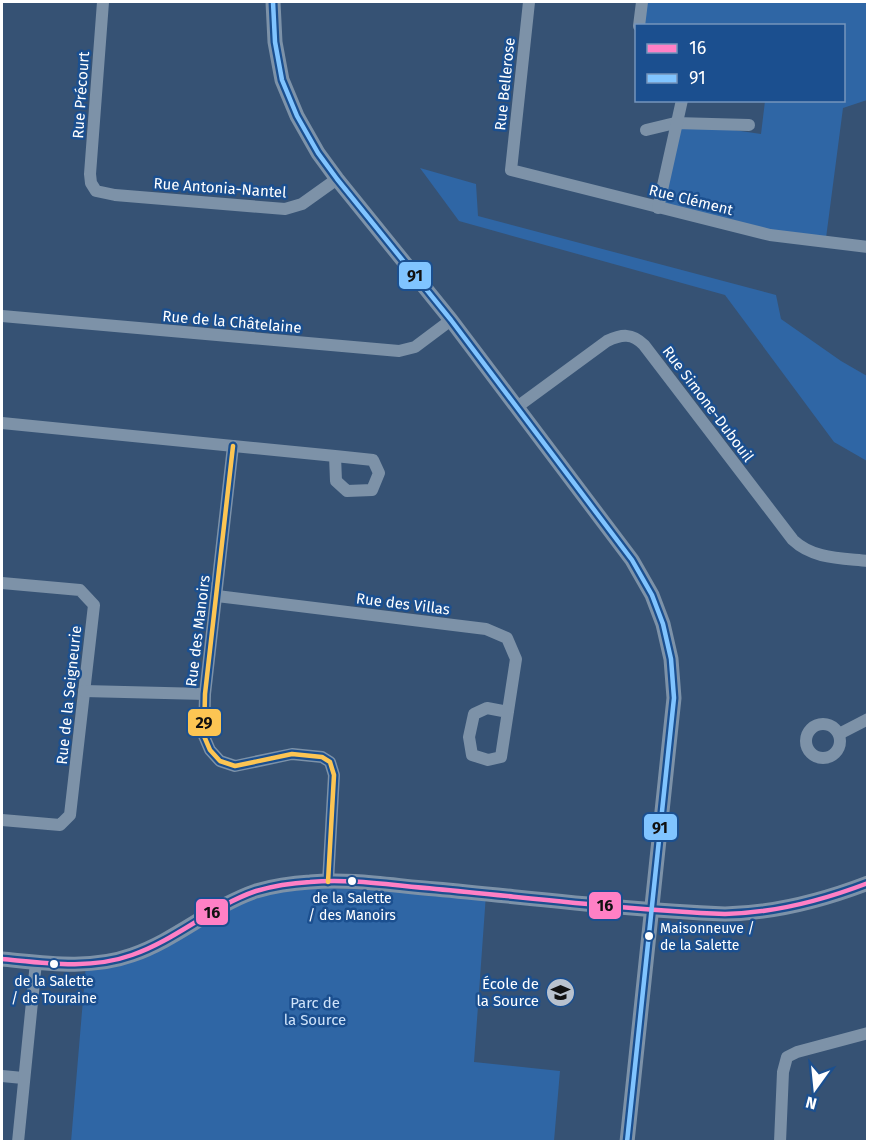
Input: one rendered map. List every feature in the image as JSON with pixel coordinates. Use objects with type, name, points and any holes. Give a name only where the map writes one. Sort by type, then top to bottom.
[{"type":"street","name":"Rue Précourt","points":[[94,189],[90,174],[103,2]]},
{"type":"street","points":[[273,2],[274,42],[286,90],[307,134],[337,179],[451,320],[639,571],[655,602],[667,636],[674,698],[627,1142]]},
{"type":"street","name":"Rue Bellerose","points":[[511,170],[529,2]]},
{"type":"street","points":[[639,24],[642,2]]},
{"type":"street","points":[[658,208],[681,102]]},
{"type":"street","points":[[646,130],[676,123],[749,124]]},
{"type":"street","name":"Rue Clément","points":[[511,170],[770,235],[867,247]]},
{"type":"street","name":"Rue Antonia-Nantel","points":[[94,189],[106,194],[285,209],[302,204],[337,179]]},
{"type":"street","name":"Rue de la Châtelaine","points":[[2,316],[399,351],[415,347],[451,320]]},
{"type":"street","name":"Rue Simone-Dubouil","points":[[517,407],[607,341],[623,335],[634,337],[644,345],[801,548],[818,555],[867,561]]},
{"type":"street","points":[[2,423],[335,456]]},
{"type":"street","name":"Rue des Manoirs","points":[[233,446],[205,694],[204,736],[210,750],[220,760],[235,766],[292,754],[321,757],[330,762],[334,775],[328,882]]},
{"type":"street","name":"Rue de la Seigneurie","points":[[2,584],[80,590],[94,605],[70,815],[60,825],[2,820]]},
{"type":"street","name":"Rue des Villas","points":[[217,596],[486,629],[507,639],[516,658],[508,712],[501,757],[488,760],[472,755],[469,737],[474,714],[487,708],[508,712]]},
{"type":"street","points":[[84,691],[205,694]]},
{"type":"street","points":[[839,734],[867,719]]},
{"type":"street","points":[[2,959],[91,964],[129,956],[154,946],[235,900],[255,892],[298,883],[328,882],[708,913],[755,912],[802,904],[867,883]]},
{"type":"street","points":[[18,1142],[36,962]]},
{"type":"street","points":[[780,1142],[783,1072],[787,1057],[797,1052],[867,1034]]},
{"type":"street","points":[[2,1076],[23,1078]]},
{"type":"green space","points":[[642,2],[867,2],[867,100],[843,108],[826,238],[773,236],[658,208],[679,122],[761,134],[765,102],[845,102],[845,24],[641,24]]},
{"type":"green space","points":[[420,168],[476,184],[478,216],[776,295],[781,319],[841,361],[867,376],[867,461],[834,442],[725,295],[459,221]]},
{"type":"green space","name":"Parc de la Source","points":[[279,886],[486,894],[474,1062],[560,1071],[554,1141],[71,1142],[86,964],[98,963]]},
{"type":"transit line","name":"91","points":[[273,2],[275,42],[282,80],[297,116],[318,153],[451,320],[632,560],[652,595],[663,624],[671,659],[674,698],[627,1142]]},
{"type":"transit line","name":"29","points":[[233,446],[205,694],[204,736],[210,750],[220,761],[235,766],[292,754],[322,757],[330,762],[334,775],[328,882]]},
{"type":"transit line","name":"16","points":[[2,959],[67,964],[116,960],[164,941],[240,897],[256,891],[303,882],[357,882],[617,907],[725,914],[798,905],[868,883]]},
{"type":"place","name":"de la Salette / des Manoirs","points":[[352,881]]},
{"type":"place","name":"Maisonneuve / de la Salette","points":[[649,936]]},
{"type":"place","name":"de la Salette / de Touraine","points":[[54,964]]},
{"type":"place","name":"École de la Source","points":[[560,993]]}]
